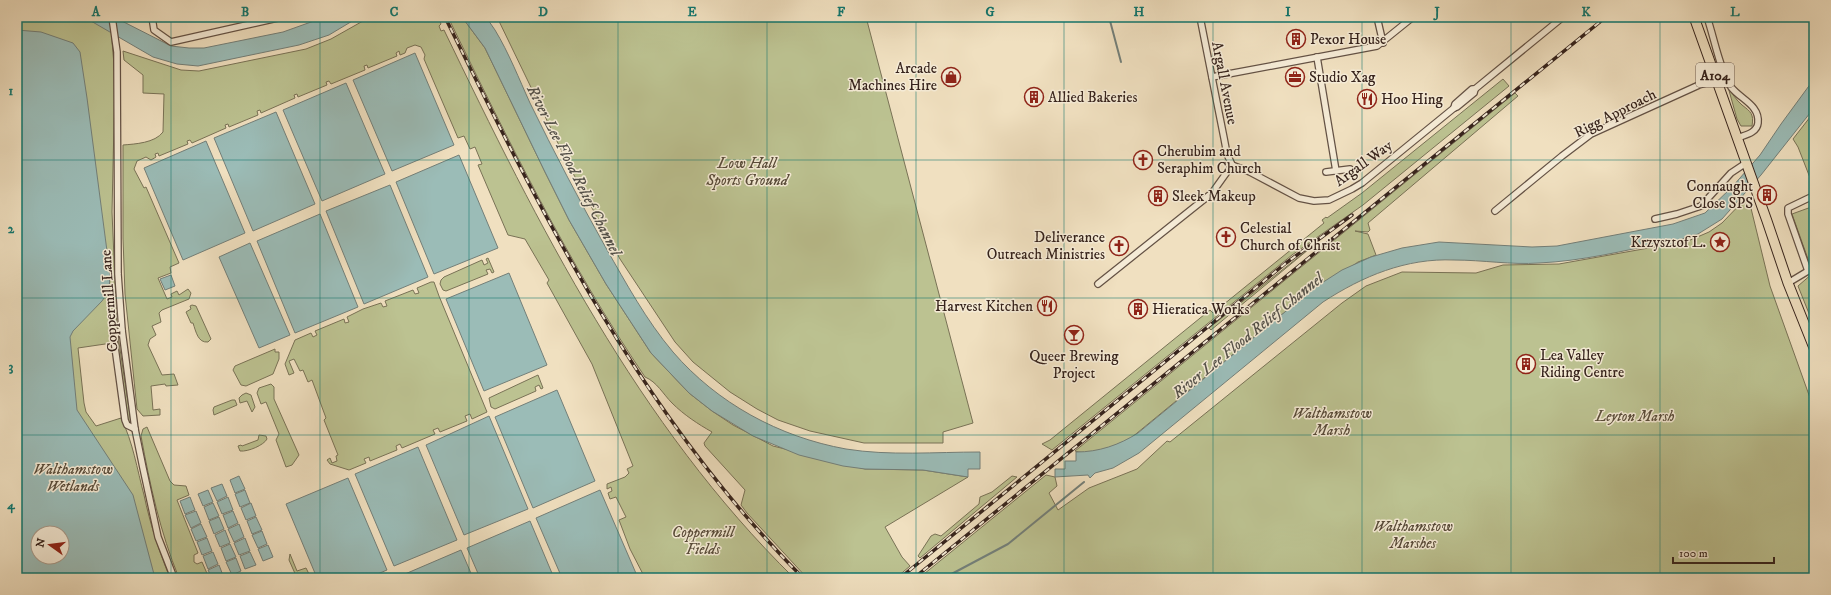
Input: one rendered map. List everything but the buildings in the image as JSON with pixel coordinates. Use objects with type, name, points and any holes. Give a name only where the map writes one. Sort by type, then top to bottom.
[{"type":"main road","name":"A104","points":[[1694,17],[1788,283],[1814,348]]},
{"type":"street","name":"Coppermill Lane","points":[[112,17],[117,52],[118,266],[122,330],[135,429],[158,537],[174,578]]},
{"type":"street","points":[[152,17],[154,30],[171,42],[282,17]]},
{"type":"street","name":"Argall Avenue","points":[[1200,17],[1224,138],[1232,165]]},
{"type":"street","points":[[1378,17],[1383,43]]},
{"type":"street","points":[[1212,77],[1377,46],[1383,43],[1413,17]]},
{"type":"street","name":"Argall Way","points":[[1232,165],[1250,172],[1299,198],[1314,201],[1329,200],[1362,183],[1454,108],[1455,104],[1472,89],[1475,89],[1563,17]]},
{"type":"street","points":[[1707,17],[1728,82],[1736,94],[1755,109],[1758,116],[1756,129],[1737,138]]},
{"type":"street","points":[[1317,57],[1336,171]]},
{"type":"street","name":"Rigg Approach","points":[[1495,211],[1591,134],[1692,89],[1717,80]]},
{"type":"street","points":[[1098,284],[1212,193],[1232,165]]},
{"type":"street","points":[[1655,219],[1701,206],[1731,173],[1747,165]]},
{"type":"street","points":[[1326,172],[1350,169]]},
{"type":"street","points":[[1788,283],[1808,271],[1788,208],[1813,196]]},
{"type":"street","points":[[122,330],[116,333],[114,340],[125,420],[128,425],[135,429]]},
{"type":"green space","name":"Walthamstow Wetlands","points":[[17,17],[110,17],[115,77],[112,212],[117,328],[112,333],[112,343],[78,348],[86,412],[96,426],[121,418],[132,446],[155,537],[170,578],[17,578]]},
{"type":"green space","name":"Coppermill Fields","points":[[370,17],[438,17],[441,24],[439,26],[441,31],[444,30],[516,176],[555,249],[596,320],[639,389],[687,455],[738,519],[794,578],[645,578],[630,549],[619,520],[626,517],[616,497],[610,499],[608,493],[612,491],[611,487],[607,489],[607,484],[625,477],[629,473],[627,469],[633,466],[592,364],[547,283],[549,280],[525,239],[508,235],[478,165],[482,164],[475,147],[470,149],[464,136],[458,138],[424,59],[425,55],[421,47],[415,45],[407,48],[405,53],[400,55],[399,51],[396,53],[397,56],[368,68],[367,65],[364,66],[365,70],[331,84],[329,81],[326,82],[327,85],[298,97],[297,94],[294,95],[295,98],[261,113],[260,110],[257,111],[258,115],[229,127],[228,124],[225,125],[226,128],[192,143],[190,140],[187,141],[188,144],[159,156],[158,153],[155,154],[156,157],[151,160],[146,157],[137,161],[134,169],[144,188],[146,187],[179,263],[170,267],[171,273],[158,278],[167,299],[172,297],[171,294],[177,291],[179,295],[188,289],[191,293],[189,299],[162,310],[159,313],[161,322],[152,326],[156,335],[150,339],[148,345],[162,375],[174,374],[178,385],[166,386],[165,384],[151,386],[153,410],[160,409],[160,415],[143,416],[137,409],[125,294],[123,238],[123,145],[150,141],[155,139],[163,132],[164,94],[143,93],[143,75],[124,60],[123,51],[181,70],[199,71],[306,49],[331,39]]},
{"type":"green space","points":[[448,17],[462,17],[485,48],[569,220],[606,284],[651,353],[689,393],[733,425],[773,446],[865,469],[923,470],[968,477],[885,527],[902,557],[910,566],[896,578],[807,578],[747,513],[741,505],[745,490],[705,446],[704,443],[712,432],[681,411],[656,385],[645,377],[590,290],[516,155]]},
{"type":"green space","name":"Low Hall Sports Ground","points":[[497,17],[866,17],[973,423],[943,432],[943,443],[864,443],[810,431],[778,420],[730,392],[693,362],[675,342],[620,259],[569,166]]},
{"type":"green space","points":[[1503,79],[1509,86],[1363,205],[1292,255],[1052,450],[1042,444],[1050,440],[1210,310],[1213,313],[1324,223],[1322,220],[1362,193]]},
{"type":"green space","points":[[1728,87],[1738,101],[1751,114],[1753,119],[1752,126],[1741,126],[1737,119]]},
{"type":"green space","points":[[1515,93],[1518,96],[1368,223],[1370,230],[1368,232],[1355,231],[1368,234],[1376,255],[1358,262],[1277,318],[1131,438],[1111,447],[1096,451],[1075,451]]},
{"type":"green space","points":[[1814,112],[1814,188],[1798,147],[1793,139]]},
{"type":"green space","points":[[1748,196],[1770,286],[1814,409],[1814,578],[919,578],[1046,475],[1055,477],[1057,486],[1049,493],[1058,510],[1089,488],[1137,469],[1167,441],[1170,442],[1342,303],[1366,286],[1402,272],[1476,273],[1503,265],[1559,264],[1688,241],[1709,232],[1722,223]]},
{"type":"green space","points":[[1814,206],[1814,326],[1798,286],[1813,273],[1792,214]]},
{"type":"green space","points":[[1320,240],[1211,330],[1209,328]]},
{"type":"green space","points":[[488,258],[494,272],[492,273],[490,269],[486,270],[488,274],[446,291],[443,290],[440,284],[444,277],[482,260],[484,265],[488,263],[486,259]]},
{"type":"green space","points":[[434,282],[487,412],[472,419],[470,414],[465,416],[467,421],[440,432],[438,428],[433,430],[435,434],[402,448],[400,444],[396,446],[397,450],[370,461],[369,457],[364,459],[366,463],[349,470],[330,464],[327,460],[330,458],[332,463],[337,461],[336,456],[338,455],[324,420],[326,418],[312,380],[308,382],[303,370],[300,371],[294,359],[289,361],[294,373],[289,375],[285,364],[295,340],[311,333],[313,337],[317,335],[315,331],[344,319],[345,323],[349,322],[347,317],[363,309],[381,303],[383,307],[387,306],[385,301],[413,290],[415,294],[419,293],[417,288]]},
{"type":"green space","points":[[190,306],[196,306],[211,339],[208,342],[200,339],[186,312],[191,309]]},
{"type":"green space","points":[[118,336],[131,422],[130,424],[128,423],[116,337]]},
{"type":"green space","points":[[275,349],[275,352],[279,352],[279,359],[273,374],[246,386],[241,385],[233,370],[235,366]]},
{"type":"green space","points":[[538,375],[543,388],[541,389],[539,385],[535,387],[536,391],[495,409],[491,407],[489,398]]},
{"type":"green space","points":[[271,384],[274,387],[274,399],[299,455],[292,465],[286,467],[276,440],[279,434],[266,402],[261,404],[257,393],[259,388]]},
{"type":"green space","points":[[246,393],[251,395],[255,407],[252,412],[247,401],[240,403],[239,398]]},
{"type":"green space","points":[[235,400],[237,405],[214,415],[214,407]]},
{"type":"green space","points":[[147,427],[170,481],[174,485],[186,486],[189,495],[177,500],[198,553],[194,555],[194,562],[197,564],[202,562],[209,578],[179,578],[172,561],[156,508],[141,436],[143,429]]},
{"type":"green space","points":[[259,435],[266,436],[267,439],[263,444],[255,448],[240,451],[238,446],[258,440]]},
{"type":"green space","points":[[1012,476],[1017,477],[920,558],[918,556],[931,536],[935,534],[941,536],[979,504],[980,497],[992,492]]},
{"type":"green space","points":[[290,554],[297,571],[306,568],[311,578],[297,578],[289,560]]},
{"type":"water","points":[[84,17],[114,17],[171,46],[204,48],[283,32],[325,17],[359,17],[329,35],[299,45],[198,66],[177,64],[153,57]]},
{"type":"water","points":[[462,17],[486,17],[495,30],[567,176],[629,288],[663,340],[690,370],[709,387],[729,402],[751,415],[797,436],[846,449],[862,451],[913,453],[980,452],[980,469],[968,469],[968,477],[923,470],[865,469],[843,466],[799,455],[753,436],[712,411],[689,393],[651,353],[606,284],[569,220],[485,48]]},
{"type":"water","name":"Walthamstow Wetlands","points":[[17,30],[41,32],[73,43],[80,52],[110,274],[109,291],[102,301],[73,331],[70,337],[77,410],[133,495],[155,578],[17,578]]},
{"type":"water","points":[[415,53],[454,145],[392,171],[353,80]]},
{"type":"water","points":[[1814,79],[1814,108],[1761,175],[1722,219],[1698,234],[1682,239],[1682,243],[1669,245],[1665,242],[1603,255],[1555,262],[1518,263],[1436,260],[1419,262],[1386,270],[1354,284],[1323,302],[1139,453],[1113,468],[1095,473],[1090,478],[1088,475],[1055,477],[1055,469],[1065,469],[1065,461],[1076,461],[1076,452],[1093,451],[1108,447],[1124,441],[1138,433],[1314,288],[1342,270],[1371,257],[1402,248],[1439,242],[1532,247],[1557,246],[1673,224],[1705,213],[1733,186],[1760,155]]},
{"type":"water","points":[[346,83],[385,174],[322,201],[283,110]]},
{"type":"water","points":[[276,112],[315,204],[253,231],[214,138]]},
{"type":"water","points":[[206,141],[245,233],[183,260],[144,168]]},
{"type":"water","points":[[459,155],[498,248],[434,274],[396,182]]},
{"type":"water","points":[[390,185],[428,277],[364,304],[326,211]]},
{"type":"water","points":[[320,214],[358,307],[295,333],[257,241]]},
{"type":"water","points":[[250,243],[290,335],[259,348],[219,257]]},
{"type":"water","points":[[509,273],[547,365],[484,391],[446,299]]},
{"type":"water","points":[[171,275],[175,286],[165,290],[160,279]]},
{"type":"water","points":[[557,390],[595,481],[533,508],[495,417]]},
{"type":"water","points":[[489,416],[528,509],[464,535],[426,445]]},
{"type":"water","points":[[418,447],[457,540],[394,566],[355,474]]},
{"type":"water","points":[[239,476],[245,489],[235,493],[230,480]]},
{"type":"water","points":[[348,478],[387,570],[368,578],[317,578],[286,504]]},
{"type":"water","points":[[222,484],[227,496],[217,501],[211,488]]},
{"type":"water","points":[[208,490],[213,502],[203,506],[198,494]]},
{"type":"water","points":[[245,490],[250,503],[240,507],[235,494]]},
{"type":"water","points":[[600,490],[638,578],[562,578],[536,518]]},
{"type":"water","points":[[190,497],[195,510],[185,514],[180,501]]},
{"type":"water","points":[[228,497],[233,510],[222,514],[217,502]]},
{"type":"water","points":[[213,503],[219,516],[209,520],[204,507]]},
{"type":"water","points":[[251,503],[256,516],[246,520],[241,508]]},
{"type":"water","points":[[196,511],[201,523],[191,528],[185,515]]},
{"type":"water","points":[[233,511],[238,523],[228,528],[223,515]]},
{"type":"water","points":[[219,517],[224,529],[214,534],[209,521]]},
{"type":"water","points":[[256,517],[262,530],[252,534],[247,521]]},
{"type":"water","points":[[530,521],[554,578],[480,578],[467,548]]},
{"type":"water","points":[[201,524],[207,537],[196,541],[191,529]]},
{"type":"water","points":[[239,524],[244,537],[234,542],[228,529]]},
{"type":"water","points":[[225,530],[230,543],[220,547],[215,535]]},
{"type":"water","points":[[262,531],[267,544],[258,548],[252,535]]},
{"type":"water","points":[[207,538],[212,551],[202,555],[197,542]]},
{"type":"water","points":[[245,538],[250,551],[239,555],[234,543]]},
{"type":"water","points":[[230,544],[236,557],[226,561],[221,548]]},
{"type":"water","points":[[268,545],[273,557],[263,561],[258,549]]},
{"type":"water","points":[[461,550],[473,578],[398,577]]},
{"type":"water","points":[[213,552],[218,564],[208,569],[203,556]]},
{"type":"water","points":[[250,552],[256,565],[245,569],[240,556]]},
{"type":"water","points":[[236,558],[241,571],[232,575],[226,562]]},
{"type":"water","points":[[219,565],[224,578],[212,578],[208,570]]},
{"type":"waterway","points":[[1109,17],[1121,62]]},
{"type":"waterway","points":[[944,578],[1008,544],[1084,482]]},
{"type":"railway","points":[[445,17],[482,93],[560,241],[601,312],[645,382],[693,450],[745,515],[803,578]]},
{"type":"railway","points":[[914,578],[1606,17]]},
{"type":"railway","points":[[900,578],[1286,263],[1352,215]]},
{"type":"place","name":"Pexor House","points":[[1296,39]]},
{"type":"place","name":"Arcade Machines Hire","points":[[951,77]]},
{"type":"place","name":"Studio Xag","points":[[1295,77]]},
{"type":"place","name":"Allied Bakeries","points":[[1034,97]]},
{"type":"place","name":"Hoo Hing","points":[[1367,99]]},
{"type":"place","name":"Cherubim and Seraphim Church","points":[[1143,160]]},
{"type":"place","name":"Connaught Close SPS","points":[[1767,195]]},
{"type":"place","name":"Sleek Makeup","points":[[1158,196]]},
{"type":"place","name":"Celestial Church of Christ","points":[[1226,237]]},
{"type":"place","name":"Krzysztof L.","points":[[1720,242]]},
{"type":"place","name":"Deliverance Outreach Ministries","points":[[1119,246]]},
{"type":"place","name":"Harvest Kitchen","points":[[1047,306]]},
{"type":"place","name":"Hieratica Works","points":[[1138,309]]},
{"type":"place","name":"Queer Brewing Project","points":[[1074,335]]},
{"type":"place","name":"Lea Valley Riding Centre","points":[[1526,364]]},
{"type":"water label","name":"River Lee Flood Relief Channel","points":[[575,170]]},
{"type":"water label","name":"River Lee Flood Relief Channel","points":[[1247,335]]},
{"type":"park label","name":"Leyton Marsh","points":[[1635,416]]},
{"type":"park label","name":"Walthamstow Marsh","points":[[1332,422]]},
{"type":"park label","name":"Walthamstow Marshes","points":[[1413,534]]}]
